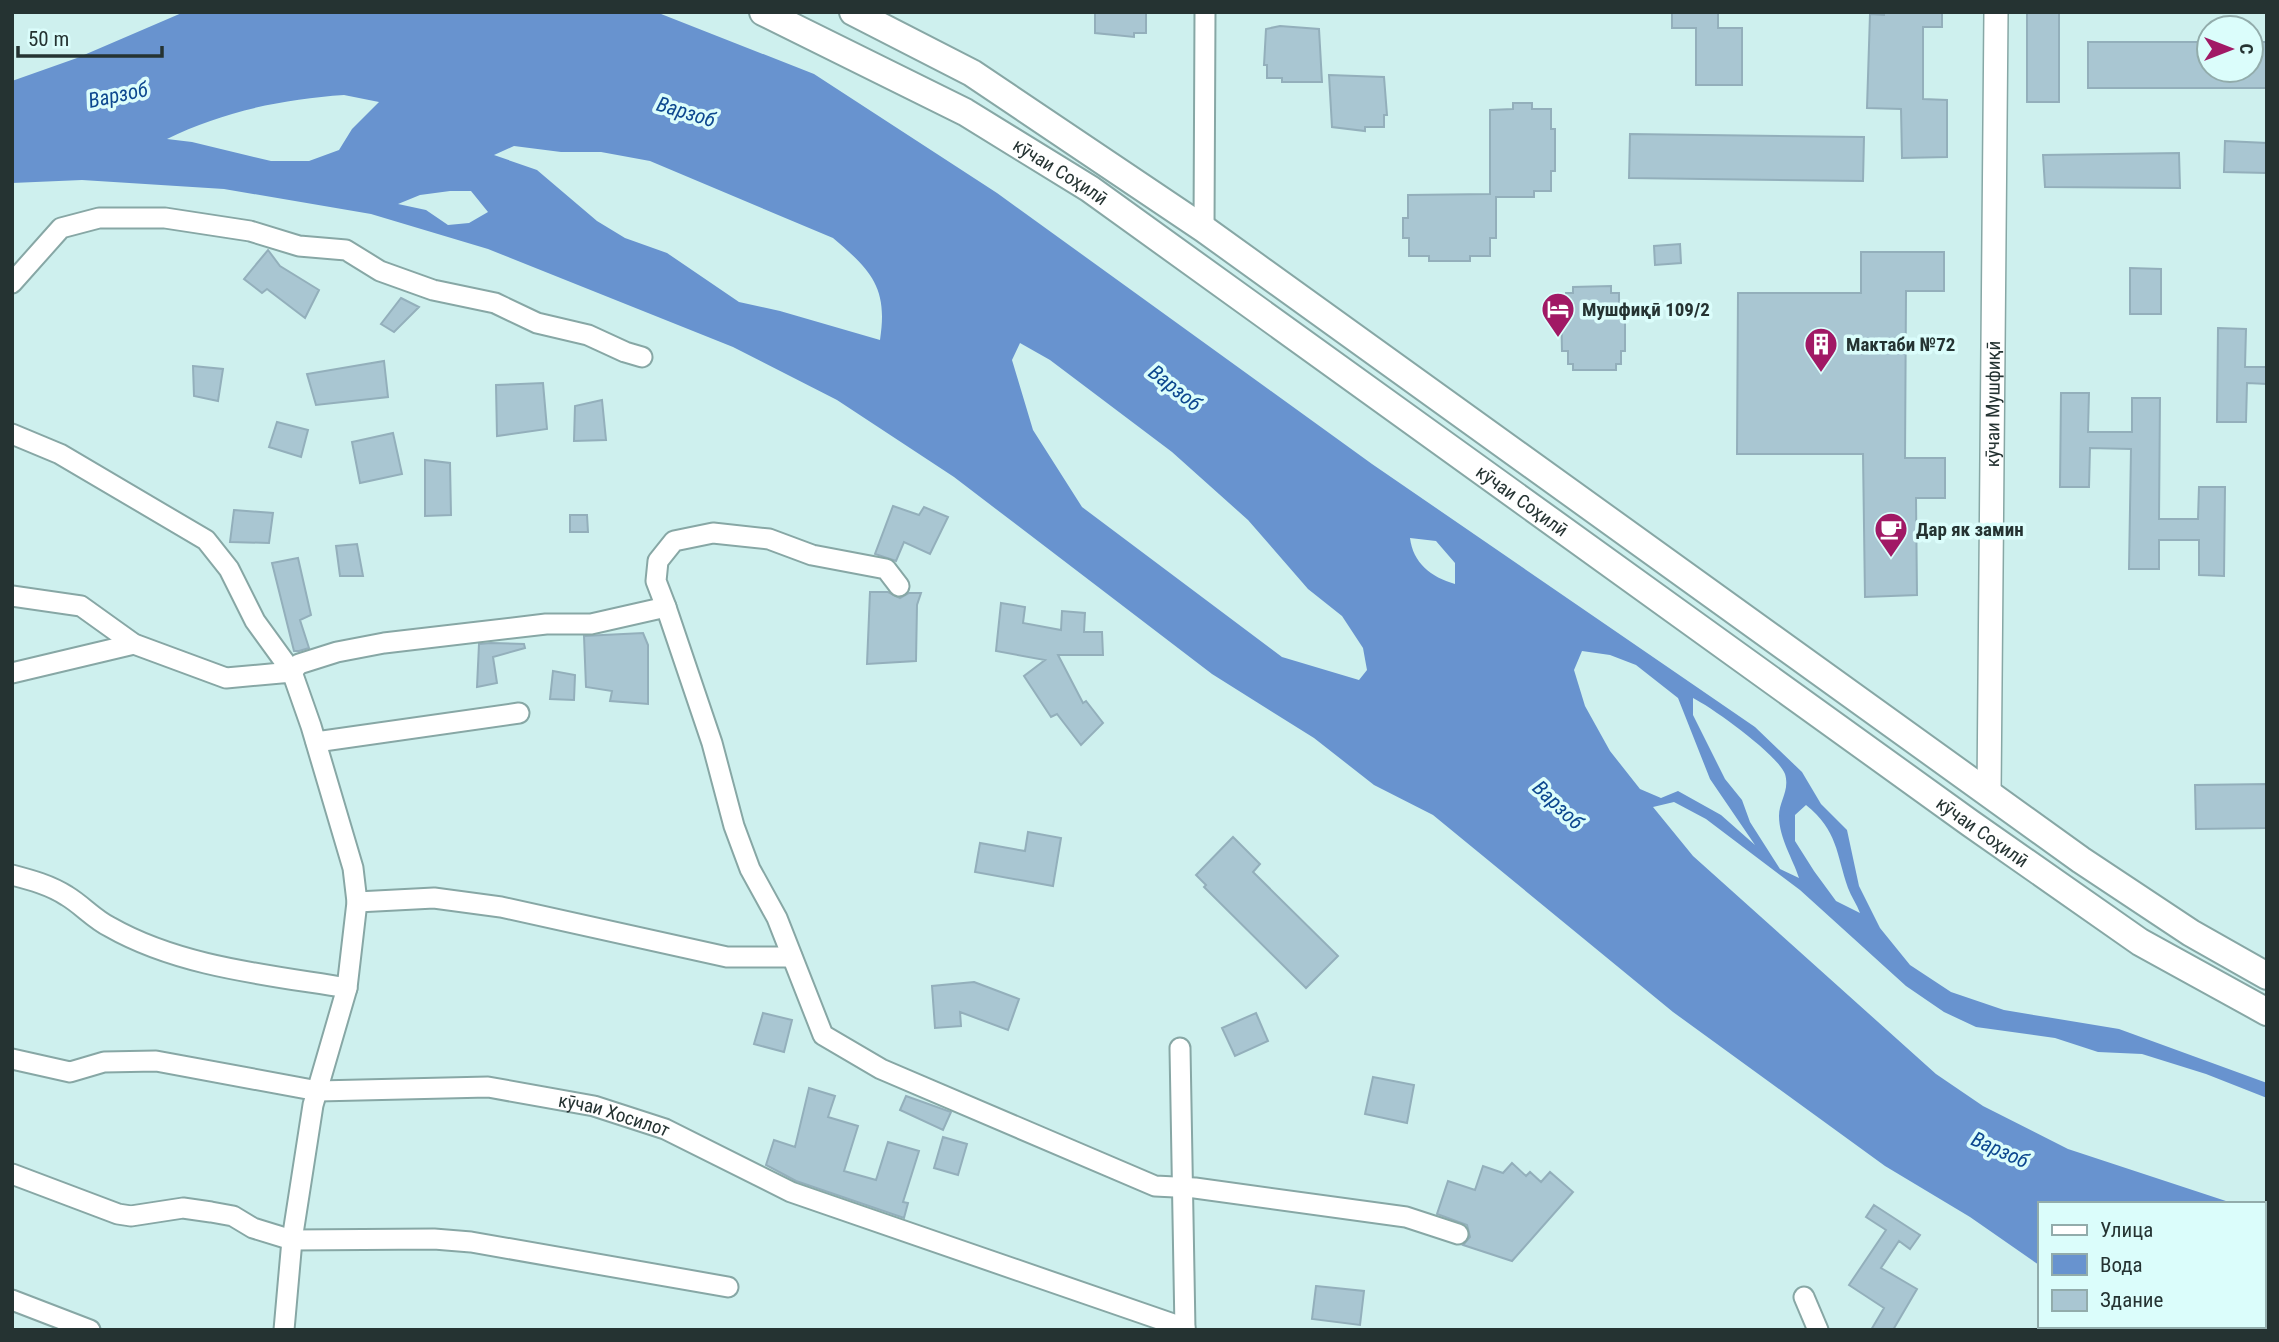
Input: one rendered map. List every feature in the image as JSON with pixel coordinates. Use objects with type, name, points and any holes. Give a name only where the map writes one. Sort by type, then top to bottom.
[{"type":"main road","name":"кӯчаи Соҳилӣ","points":[[764,12],[965,112],[1090,189],[2140,942],[2267,1012]]},
{"type":"main road","name":"кӯчаи Соҳилӣ","points":[[853,12],[972,73],[1204,229],[1989,794],[2180,926],[2267,976]]},
{"type":"street","points":[[1204,229],[1205,12]]},
{"type":"street","name":"кӯчаи Мушфиқӣ","points":[[1989,794],[1996,12]]},
{"type":"street","points":[[12,283],[61,228],[99,218],[165,218],[250,231],[299,246],[346,250],[380,271],[433,290],[495,303],[537,323],[589,335],[642,357]]},
{"type":"street","points":[[12,434],[60,454],[206,540],[229,569],[254,621],[292,672],[316,742],[352,868],[357,902],[347,988],[313,1105],[292,1240],[284,1330]]},
{"type":"street","points":[[899,586],[886,569],[812,555],[769,539],[713,533],[674,541],[658,561],[656,580],[712,743],[734,826],[750,869],[777,918],[823,1035],[881,1069],[1155,1186],[1185,1187],[1406,1217],[1458,1234]]},
{"type":"street","points":[[12,596],[81,606],[134,644],[226,678],[292,672],[299,664],[337,652],[384,643],[546,624],[591,624],[666,607]]},
{"type":"street","points":[[12,673],[134,644]]},
{"type":"street","points":[[316,742],[519,713]]},
{"type":"street","points":[[12,875],[48,886],[67,896],[110,928],[173,953],[244,970],[347,988]]},
{"type":"street","points":[[357,902],[434,898],[501,907],[727,957],[792,957]]},
{"type":"street","points":[[1180,1048],[1185,1187],[1185,1329]]},
{"type":"street","name":"кӯчаи Хосилот","points":[[12,1059],[70,1072],[104,1062],[156,1061],[318,1091],[488,1087],[594,1105],[665,1129],[791,1192],[1185,1329]]},
{"type":"street","points":[[12,1174],[118,1214],[131,1216],[183,1208],[211,1212],[233,1216],[253,1228],[292,1240],[434,1239],[471,1242],[728,1287]]},
{"type":"street","points":[[1804,1297],[1818,1330]]},
{"type":"street","points":[[12,1300],[90,1330]]},
{"type":"water","name":"Варзоб","points":[[184,12],[656,12],[814,74],[997,193],[1372,464],[1755,727],[1802,772],[1821,804],[1847,830],[1859,886],[1880,928],[1910,965],[1951,992],[2004,1010],[2119,1029],[2267,1083],[2267,1098],[2206,1074],[2142,1054],[2098,1052],[2055,1038],[1976,1027],[1944,1012],[1906,986],[1800,890],[1706,819],[1674,802],[1653,807],[1693,856],[1936,1074],[1983,1106],[2068,1149],[2229,1202],[2038,1202],[2038,1264],[1970,1217],[1885,1166],[1673,1012],[1433,815],[1374,785],[1314,738],[1212,674],[954,477],[837,400],[733,347],[488,249],[371,214],[224,189],[82,180],[12,183],[12,81],[77,58]],"holes":[[[344,95],[379,102],[352,129],[339,150],[309,161],[271,161],[192,142],[167,139],[209,121],[253,108]],[[514,146],[561,152],[601,152],[650,161],[833,238],[858,261],[874,282],[882,307],[880,340],[739,302],[667,253],[625,238],[597,221],[537,170],[494,155]],[[471,191],[488,212],[469,223],[448,225],[426,210],[398,204],[420,195]],[[1020,343],[1050,360],[1172,452],[1248,520],[1308,589],[1342,616],[1363,648],[1367,670],[1359,680],[1282,657],[1082,507],[1033,430],[1012,360]],[[1410,538],[1436,541],[1455,563],[1455,584],[1425,568],[1412,547]],[[1582,651],[1610,655],[1636,665],[1678,698],[1710,779],[1755,845],[1721,815],[1678,791],[1661,798],[1640,789],[1610,751],[1585,706],[1574,670]],[[1693,698],[1729,721],[1780,766],[1786,780],[1779,811],[1780,824],[1799,878],[1780,869],[1750,822],[1742,800],[1725,779],[1693,715]],[[1806,805],[1830,833],[1848,888],[1860,913],[1836,901],[1814,871],[1795,841],[1795,815]]]},
{"type":"water","points":[[2265,1210],[2267,1330],[2154,1328],[2265,1328]]},
{"type":"building","points":[[1095,12],[1146,12],[1146,33],[1134,33],[1134,37],[1095,33]]},
{"type":"building","points":[[1672,12],[1718,12],[1718,28],[1742,28],[1742,85],[1696,85],[1696,28],[1672,28]]},
{"type":"building","points":[[1884,12],[1942,12],[1942,27],[1923,27],[1923,99],[1947,100],[1947,157],[1902,158],[1901,109],[1867,108],[1870,14],[1884,15]]},
{"type":"building","points":[[2027,12],[2059,12],[2059,102],[2027,102]]},
{"type":"building","points":[[1280,26],[1319,29],[1322,82],[1282,82],[1282,78],[1267,78],[1267,65],[1264,65],[1266,29]]},
{"type":"building","points":[[2088,42],[2195,42],[2195,84],[2265,84],[2267,42],[2267,88],[2088,88]]},
{"type":"building","points":[[1329,75],[1384,77],[1387,115],[1384,115],[1384,127],[1365,127],[1365,131],[1332,127]]},
{"type":"building","points":[[1513,103],[1532,103],[1532,109],[1551,109],[1551,129],[1555,129],[1555,171],[1551,171],[1551,191],[1534,191],[1534,197],[1496,197],[1496,238],[1490,238],[1490,256],[1470,256],[1470,261],[1429,261],[1429,256],[1409,256],[1409,238],[1403,238],[1403,218],[1408,218],[1408,195],[1490,194],[1490,110],[1513,109]]},
{"type":"building","points":[[1630,134],[1864,137],[1863,181],[1629,178]]},
{"type":"building","points":[[2225,141],[2267,143],[2267,173],[2224,172]]},
{"type":"building","points":[[2179,153],[2180,188],[2045,187],[2043,155]]},
{"type":"building","points":[[1680,244],[1681,263],[1655,265],[1654,246]]},
{"type":"building","points":[[268,250],[280,266],[319,290],[305,318],[267,289],[262,293],[244,279]]},
{"type":"building","name":"Мактаби №72","points":[[1861,252],[1944,252],[1944,291],[1906,291],[1905,458],[1945,458],[1945,498],[1916,498],[1917,595],[1865,597],[1863,454],[1737,454],[1738,293],[1861,293]]},
{"type":"building","points":[[2130,268],[2161,269],[2161,314],[2130,314]]},
{"type":"building","points":[[1611,286],[1611,293],[1619,293],[1619,304],[1625,304],[1625,351],[1621,351],[1621,364],[1616,364],[1616,370],[1573,370],[1573,364],[1568,364],[1568,351],[1562,351],[1561,304],[1566,304],[1566,293],[1573,293],[1573,287]]},
{"type":"building","points":[[401,298],[419,307],[394,332],[381,324]]},
{"type":"building","points":[[2218,328],[2246,329],[2245,367],[2267,367],[2267,384],[2247,383],[2246,422],[2217,422]]},
{"type":"building","points":[[384,361],[388,397],[316,405],[307,374]]},
{"type":"building","points":[[193,366],[223,369],[218,401],[194,396]]},
{"type":"building","points":[[543,383],[547,429],[497,436],[496,385]]},
{"type":"building","points":[[2061,393],[2089,393],[2088,432],[2132,432],[2132,398],[2160,398],[2159,519],[2198,519],[2199,487],[2225,487],[2224,576],[2199,575],[2199,540],[2159,540],[2159,569],[2129,569],[2131,449],[2090,448],[2089,487],[2060,487]]},
{"type":"building","points":[[602,400],[606,440],[574,441],[575,406]]},
{"type":"building","points":[[277,422],[308,430],[301,457],[269,447]]},
{"type":"building","points":[[393,433],[402,474],[360,483],[352,442]]},
{"type":"building","points":[[425,460],[450,463],[451,515],[425,516]]},
{"type":"building","points":[[893,506],[919,515],[924,507],[948,517],[930,554],[904,542],[896,561],[875,554]]},
{"type":"building","points":[[234,510],[273,513],[269,543],[230,542]]},
{"type":"building","points":[[570,515],[587,515],[588,532],[570,532]]},
{"type":"building","points":[[357,544],[363,576],[340,576],[336,546]]},
{"type":"building","points":[[298,558],[311,615],[300,620],[309,648],[294,651],[272,563]]},
{"type":"building","points":[[870,592],[888,592],[900,598],[909,593],[921,593],[917,605],[916,661],[867,664]]},
{"type":"building","points":[[1001,603],[1025,607],[1023,623],[1061,630],[1062,611],[1085,613],[1084,632],[1102,632],[1103,655],[1058,655],[1083,703],[1086,701],[1103,723],[1081,745],[1057,714],[1051,717],[1024,676],[1045,660],[996,651]]},
{"type":"building","points":[[643,633],[648,645],[648,704],[610,701],[612,691],[586,687],[584,636]]},
{"type":"building","points":[[479,644],[524,644],[525,648],[493,657],[497,683],[477,687]]},
{"type":"building","points":[[553,671],[575,675],[574,700],[550,699]]},
{"type":"building","points":[[2267,784],[2267,828],[2196,829],[2195,785]]},
{"type":"building","points":[[1028,832],[1061,838],[1053,886],[975,872],[980,843],[1025,851]]},
{"type":"building","points":[[1233,837],[1260,864],[1253,872],[1338,956],[1306,988],[1204,887],[1206,885],[1196,875]]},
{"type":"building","points":[[974,982],[1019,999],[1008,1030],[960,1012],[961,1026],[935,1028],[932,986]]},
{"type":"building","points":[[763,1013],[792,1020],[784,1052],[754,1044]]},
{"type":"building","points":[[1256,1013],[1268,1041],[1235,1056],[1222,1028]]},
{"type":"building","points":[[1373,1077],[1414,1085],[1407,1123],[1365,1114]]},
{"type":"building","points":[[809,1088],[835,1096],[828,1117],[858,1126],[844,1171],[876,1180],[888,1142],[919,1151],[903,1202],[908,1203],[904,1218],[796,1181],[766,1165],[774,1140],[795,1147]]},
{"type":"building","points":[[906,1096],[951,1112],[943,1130],[900,1110]]},
{"type":"building","points":[[943,1137],[967,1144],[958,1175],[934,1168]]},
{"type":"building","points":[[1512,1163],[1526,1176],[1530,1172],[1541,1182],[1550,1172],[1573,1192],[1512,1261],[1463,1245],[1470,1237],[1467,1225],[1437,1214],[1448,1181],[1475,1190],[1483,1166],[1503,1173]]},
{"type":"building","points":[[1874,1205],[1920,1235],[1910,1249],[1899,1241],[1881,1268],[1917,1289],[1893,1330],[1871,1330],[1884,1308],[1849,1285],[1886,1230],[1866,1217]]},
{"type":"building","points":[[1316,1286],[1364,1291],[1360,1325],[1312,1319]]},
{"type":"place","name":"Мушфиқӣ 109/2","points":[[1558,339]]},
{"type":"place","name":"Мактаби №72","points":[[1821,374]]},
{"type":"place","name":"Дар як замин","points":[[1891,559]]}]
